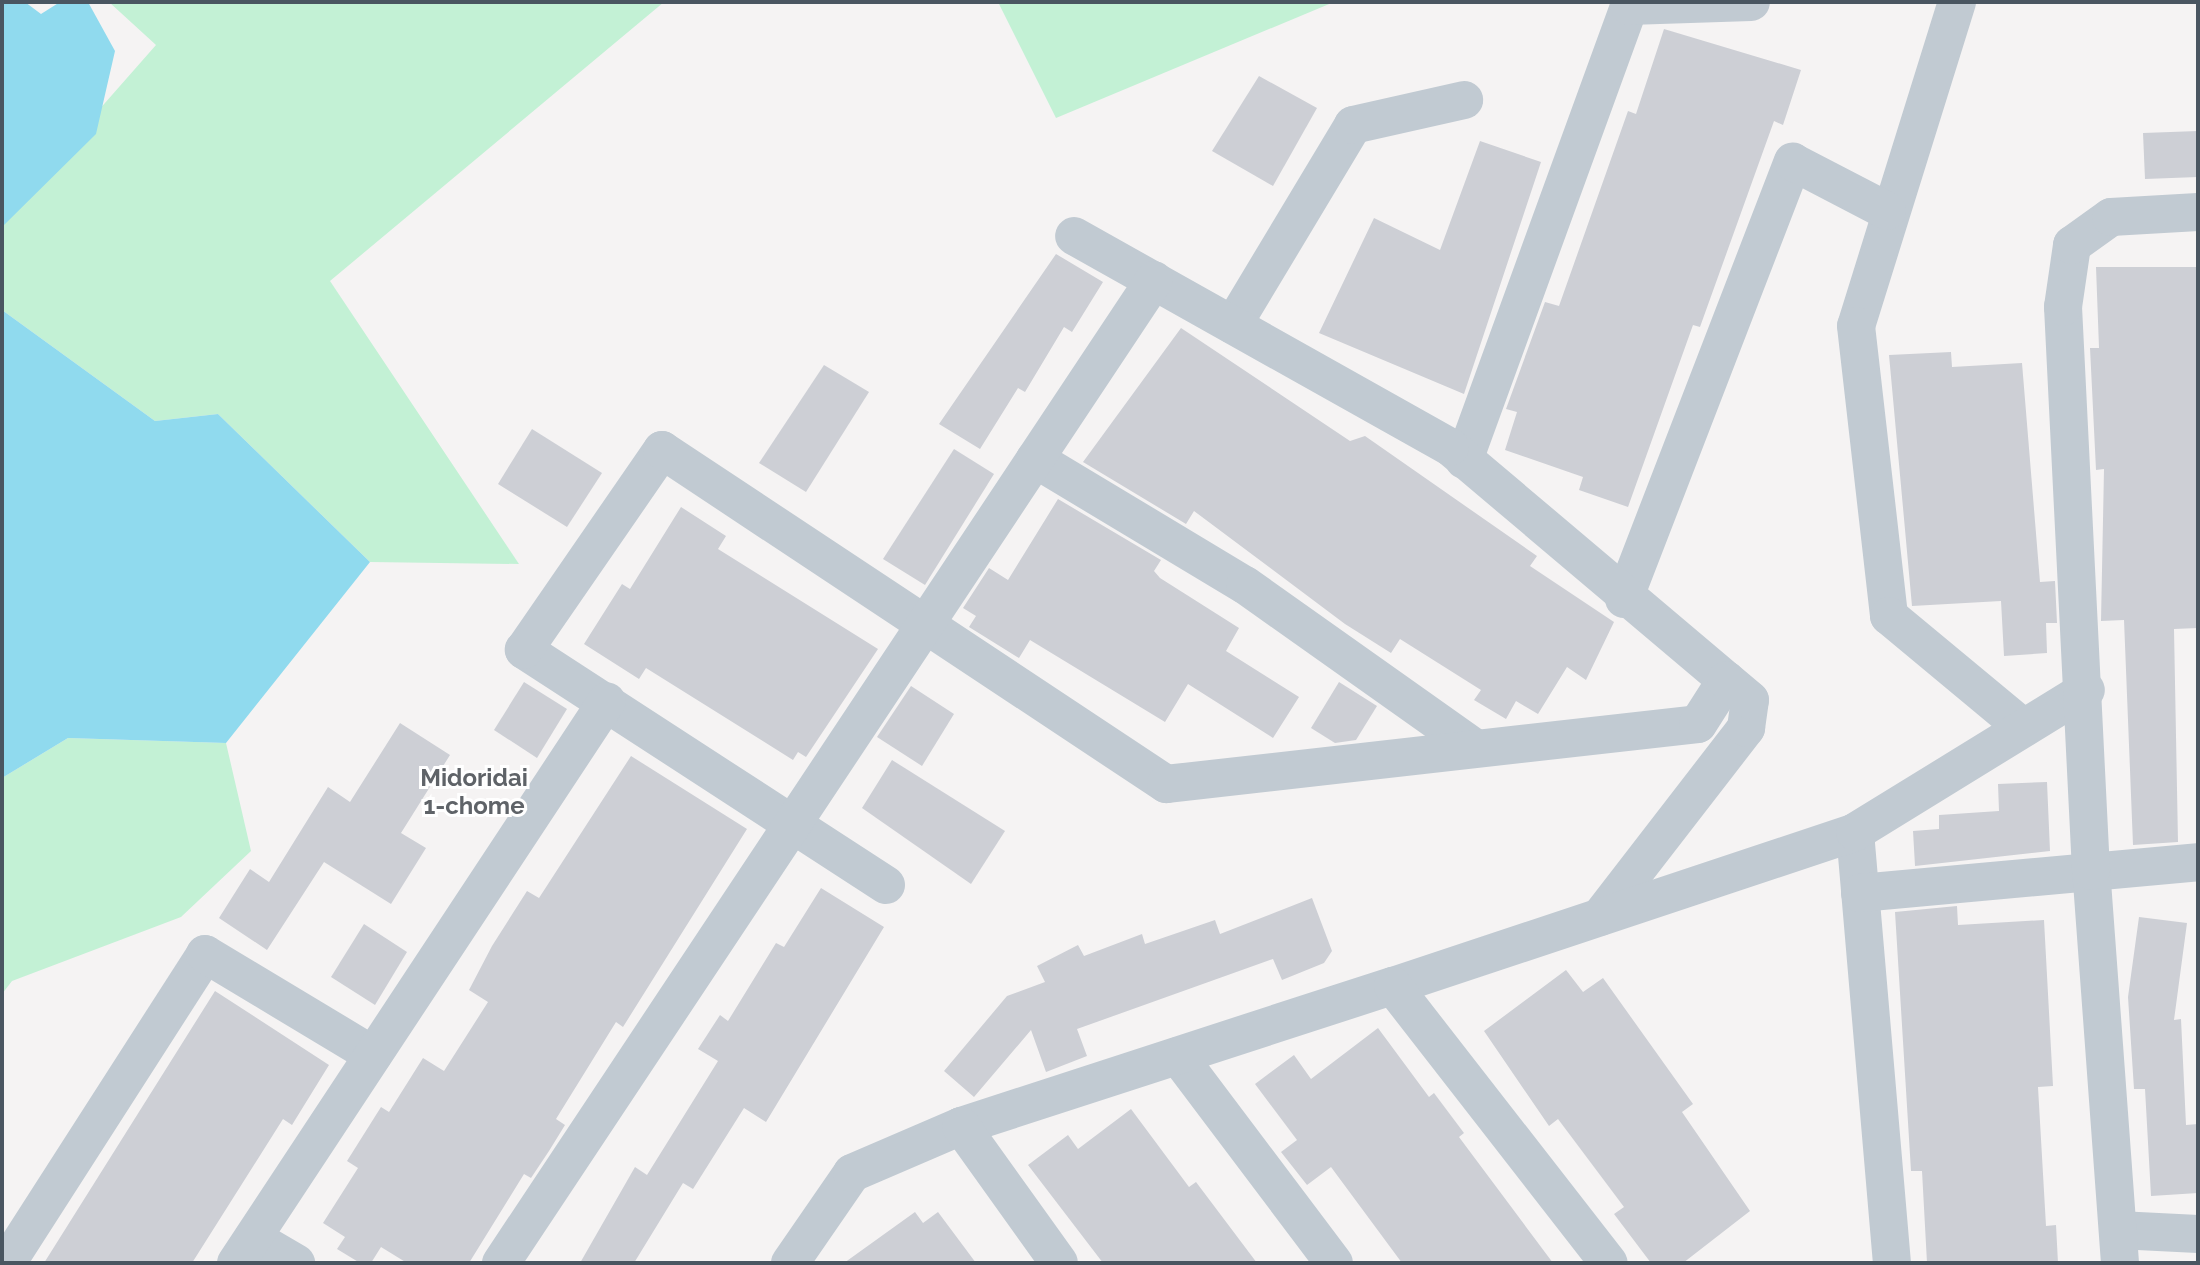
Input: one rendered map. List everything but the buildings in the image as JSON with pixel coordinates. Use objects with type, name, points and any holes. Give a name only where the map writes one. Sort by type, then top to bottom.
[{"type":"street","points":[[1464,460],[1629,6],[1751,2]]},
{"type":"street","points":[[1957,2],[1887,211],[1856,326],[1889,616],[2024,728]]},
{"type":"street","points":[[1233,325],[1353,125],[1464,100]]},
{"type":"street","points":[[1624,599],[1793,162],[1887,211]]},
{"type":"street","points":[[2198,212],[2111,217],[2072,245],[2063,307],[2086,690],[2091,871],[2119,1247],[2198,1234]]},
{"type":"street","points":[[1074,236],[1464,460],[1624,599],[1750,700],[1746,728],[1600,917]]},
{"type":"street","points":[[501,1263],[1154,280]]},
{"type":"street","points":[[886,885],[607,701],[524,650],[662,450],[1166,784],[1472,746],[1698,724],[1726,680]]},
{"type":"street","points":[[1035,459],[1245,585],[1472,746]]},
{"type":"street","points":[[790,1263],[852,1173],[961,1126],[1855,832],[2086,690]]},
{"type":"street","points":[[296,1263],[244,1250],[607,701]]},
{"type":"street","points":[[1855,832],[1892,1263]]},
{"type":"street","points":[[1860,893],[2198,862]]},
{"type":"street","points":[[7,1263],[205,954],[373,1055]]},
{"type":"street","points":[[1393,986],[1609,1263]]},
{"type":"street","points":[[1178,1056],[1334,1263]]},
{"type":"street","points":[[961,1126],[1059,1263]]},
{"type":"green space","points":[[109,2],[664,2],[330,281],[519,564],[370,562],[218,414],[155,421],[2,310],[2,220],[156,45]]},
{"type":"green space","points":[[998,2],[1334,2],[1056,118]]},
{"type":"green space","points":[[68,738],[226,743],[251,851],[181,917],[12,981],[2,994],[2,778]]},
{"type":"water","points":[[2,2],[25,2],[41,14],[60,2],[88,2],[115,51],[96,134],[2,227]]},
{"type":"water","points":[[2,310],[155,421],[218,414],[370,562],[226,743],[68,738],[2,778]]},
{"type":"district","name":"Midoridai 1-chome","points":[[474,792]]}]
